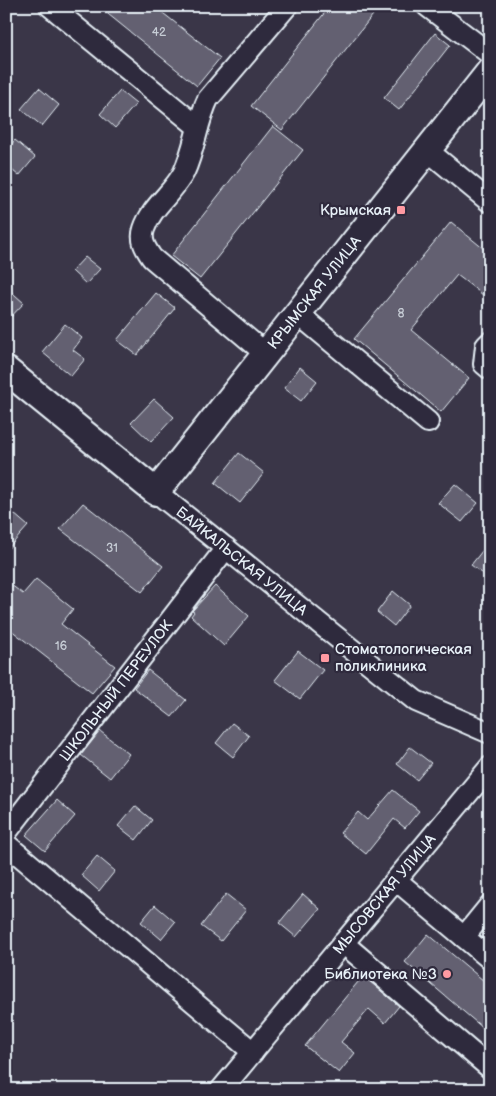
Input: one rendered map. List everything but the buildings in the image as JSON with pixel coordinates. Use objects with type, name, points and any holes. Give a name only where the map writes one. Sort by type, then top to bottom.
[{"type":"main road","name":"КРЫМСКАЯ УЛИЦА","points":[[156,492],[490,71]]},
{"type":"main road","name":"БАЙКАЛЬСКАЯ УЛИЦА","points":[[6,370],[156,492]]},
{"type":"street","points":[[50,6],[198,127]]},
{"type":"street","points":[[266,354],[152,258],[143,245],[143,231],[148,221],[183,174],[192,151],[201,114],[208,99],[287,6]]},
{"type":"street","points":[[427,6],[490,54]]},
{"type":"street","points":[[427,150],[490,202]]},
{"type":"street","points":[[297,313],[428,422]]},
{"type":"street","points":[[490,342],[486,346],[484,364],[490,369]]},
{"type":"street","name":"БАЙКАЛЬСКАЯ УЛИЦА","points":[[156,492],[416,701],[490,733]]},
{"type":"street","name":"ШКОЛЬНЫЙ ПЕРЕУЛОК","points":[[6,833],[226,548]]},
{"type":"street","name":"МЫСОВСКАЯ УЛИЦА","points":[[221,1090],[490,767]]},
{"type":"street","points":[[6,844],[253,1052]]},
{"type":"street","points":[[396,880],[490,959]]},
{"type":"street","points":[[464,937],[490,905]]},
{"type":"street","points":[[343,943],[490,1068]]},
{"type":"place","name":"Крымская","points":[[401,210]]},
{"type":"place","name":"Стоматологическая поликлиника","points":[[325,658]]},
{"type":"place","name":"Библиотека №3","points":[[447,974]]}]
